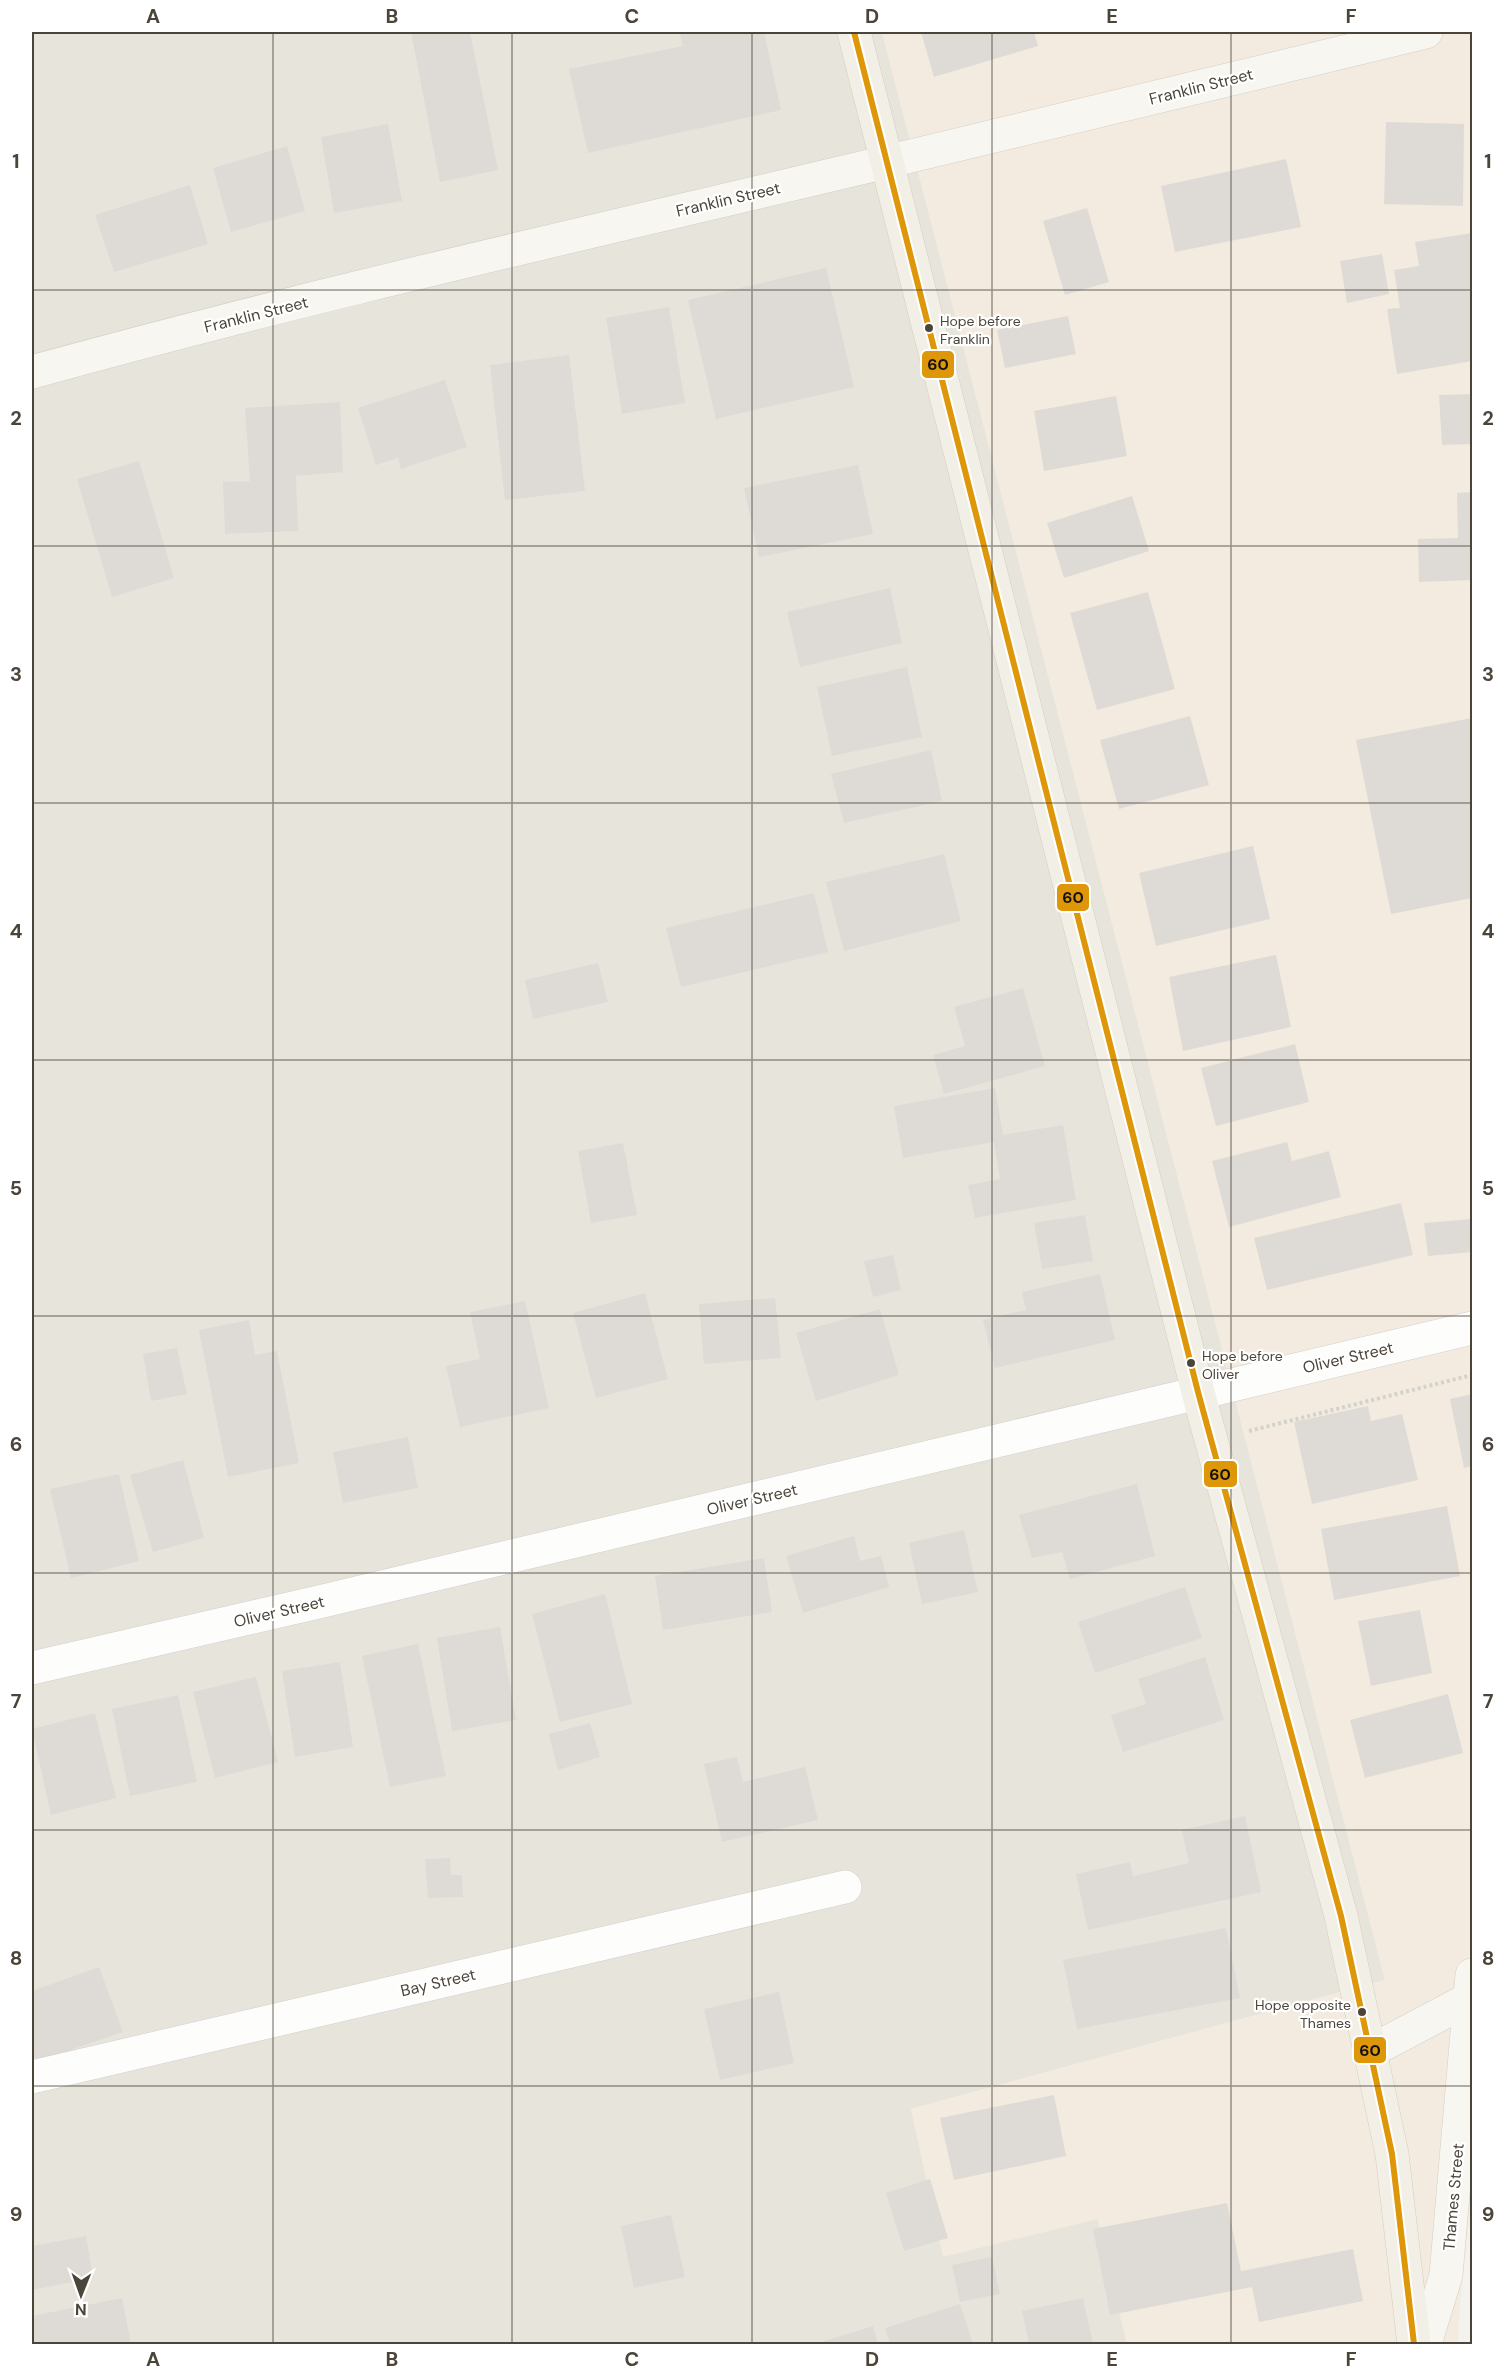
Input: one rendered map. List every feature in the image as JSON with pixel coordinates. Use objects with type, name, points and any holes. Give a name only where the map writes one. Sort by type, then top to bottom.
[{"type":"main road","points":[[854,32],[1198,1392],[1341,1916],[1392,2154],[1414,2344]]},
{"type":"street","name":"Franklin Street","points":[[32,372],[135,344],[564,237],[888,162],[1426,32]]},
{"type":"street","name":"Oliver Street","points":[[32,1668],[346,1596],[1473,1328]]},
{"type":"street","name":"Bay Street","points":[[32,2077],[845,1887]]},
{"type":"street","points":[[1371,2051],[1471,1987]]},
{"type":"street","name":"Thames Street","points":[[1425,2344],[1446,2275],[1471,1987]]},
{"type":"path","points":[[1248,1431],[1473,1375]]},
{"type":"shaded area","points":[[32,32],[882,32],[1385,1980],[911,2109],[1098,2219],[1127,2344],[32,2344]]},
{"type":"shaded area","points":[[882,32],[1472,32],[1472,2197],[1460,2303],[1458,2344],[1127,2344],[1098,2219],[943,2257],[911,2109],[1385,1980]]},
{"type":"building","points":[[411,32],[470,32],[498,170],[440,182]]},
{"type":"building","points":[[679,32],[764,32],[781,110],[588,153],[569,69],[683,46]]},
{"type":"building","points":[[921,32],[1034,32],[1038,46],[934,77]]},
{"type":"building","points":[[1386,122],[1464,124],[1463,206],[1384,204]]},
{"type":"building","points":[[388,124],[402,201],[334,213],[321,137]]},
{"type":"building","points":[[287,146],[305,211],[231,232],[213,168]]},
{"type":"building","points":[[1286,159],[1301,227],[1175,252],[1161,186]]},
{"type":"building","points":[[190,185],[208,244],[114,272],[95,215]]},
{"type":"building","points":[[1087,208],[1109,282],[1065,295],[1043,221]]},
{"type":"building","points":[[1472,233],[1472,361],[1397,374],[1387,309],[1400,308],[1394,270],[1419,266],[1415,242]]},
{"type":"building","points":[[1382,254],[1389,294],[1347,303],[1340,261]]},
{"type":"building","points":[[826,268],[854,387],[716,419],[688,300]]},
{"type":"building","points":[[669,307],[685,403],[622,414],[606,318]]},
{"type":"building","points":[[1068,316],[1076,354],[1005,368],[997,330]]},
{"type":"building","points":[[569,355],[585,491],[505,500],[490,365]]},
{"type":"building","points":[[445,380],[467,447],[401,469],[398,458],[376,465],[358,408]]},
{"type":"building","points":[[1472,394],[1472,444],[1442,445],[1439,395]]},
{"type":"building","points":[[1116,396],[1127,456],[1044,471],[1034,411]]},
{"type":"building","points":[[340,402],[343,472],[296,476],[298,531],[225,534],[223,482],[250,481],[245,408]]},
{"type":"building","points":[[139,461],[174,578],[112,597],[77,479]]},
{"type":"building","points":[[858,465],[873,534],[759,557],[744,488]]},
{"type":"building","points":[[1472,492],[1472,580],[1419,582],[1418,539],[1458,538],[1457,493]]},
{"type":"building","points":[[1132,496],[1149,551],[1064,578],[1047,523]]},
{"type":"building","points":[[890,588],[902,643],[800,667],[787,612]]},
{"type":"building","points":[[1148,592],[1175,689],[1097,710],[1070,613]]},
{"type":"building","points":[[907,667],[922,737],[832,756],[817,687]]},
{"type":"building","points":[[1190,716],[1209,785],[1119,809],[1100,740]]},
{"type":"building","points":[[1472,718],[1472,898],[1391,914],[1356,740]]},
{"type":"building","points":[[931,750],[942,801],[844,823],[831,774]]},
{"type":"building","points":[[1253,846],[1270,919],[1156,946],[1139,873]]},
{"type":"building","points":[[944,854],[961,921],[844,951],[826,882]]},
{"type":"building","points":[[814,893],[828,952],[681,987],[666,928]]},
{"type":"building","points":[[1276,955],[1291,1027],[1183,1051],[1169,977]]},
{"type":"building","points":[[598,963],[608,1002],[533,1019],[525,980]]},
{"type":"building","points":[[1023,988],[1045,1066],[944,1094],[933,1055],[965,1046],[954,1007]]},
{"type":"building","points":[[1295,1044],[1309,1102],[1216,1126],[1201,1068]]},
{"type":"building","points":[[995,1088],[1003,1135],[1063,1125],[1076,1200],[975,1218],[968,1185],[1000,1179],[994,1142],[903,1158],[894,1106]]},
{"type":"building","points":[[1287,1142],[1292,1161],[1329,1151],[1341,1197],[1229,1227],[1212,1161]]},
{"type":"building","points":[[623,1143],[637,1215],[591,1223],[578,1151]]},
{"type":"building","points":[[1401,1203],[1413,1255],[1267,1290],[1254,1238]]},
{"type":"building","points":[[1085,1215],[1093,1261],[1042,1269],[1034,1223]]},
{"type":"building","points":[[1472,1219],[1472,1252],[1428,1256],[1424,1223]]},
{"type":"building","points":[[893,1255],[901,1290],[873,1297],[864,1261]]},
{"type":"building","points":[[1100,1274],[1115,1340],[995,1368],[983,1320],[1026,1310],[1022,1292]]},
{"type":"building","points":[[645,1293],[668,1379],[596,1398],[573,1313]]},
{"type":"building","points":[[775,1298],[781,1358],[704,1364],[699,1304]]},
{"type":"building","points":[[525,1301],[549,1408],[460,1427],[446,1366],[480,1359],[470,1312]]},
{"type":"building","points":[[880,1309],[899,1375],[816,1401],[796,1333]]},
{"type":"building","points":[[249,1320],[255,1355],[277,1351],[299,1463],[228,1477],[199,1330]]},
{"type":"building","points":[[177,1348],[187,1394],[151,1401],[143,1354]]},
{"type":"building","points":[[1472,1394],[1472,1466],[1464,1468],[1450,1399]]},
{"type":"building","points":[[1368,1406],[1371,1421],[1402,1414],[1418,1480],[1312,1504],[1294,1422]]},
{"type":"building","points":[[408,1437],[418,1488],[343,1503],[333,1452]]},
{"type":"building","points":[[183,1460],[204,1538],[153,1552],[130,1475]]},
{"type":"building","points":[[119,1474],[139,1561],[71,1578],[50,1489]]},
{"type":"building","points":[[1137,1484],[1155,1556],[1070,1579],[1062,1552],[1032,1558],[1019,1515]]},
{"type":"building","points":[[1447,1506],[1460,1576],[1334,1600],[1321,1529]]},
{"type":"building","points":[[964,1530],[978,1592],[922,1604],[909,1543]]},
{"type":"building","points":[[854,1536],[860,1561],[881,1556],[889,1587],[803,1613],[786,1556]]},
{"type":"building","points":[[764,1558],[772,1612],[663,1630],[655,1576]]},
{"type":"building","points":[[1185,1587],[1202,1638],[1095,1673],[1078,1622]]},
{"type":"building","points":[[605,1594],[632,1704],[560,1722],[532,1614]]},
{"type":"building","points":[[1420,1610],[1432,1673],[1371,1686],[1358,1621]]},
{"type":"building","points":[[500,1627],[516,1720],[452,1731],[437,1638]]},
{"type":"building","points":[[418,1644],[446,1776],[390,1787],[362,1656]]},
{"type":"building","points":[[1205,1657],[1224,1720],[1123,1752],[1111,1715],[1146,1704],[1138,1679]]},
{"type":"building","points":[[340,1662],[353,1747],[295,1757],[282,1671]]},
{"type":"building","points":[[256,1677],[278,1762],[215,1778],[193,1692]]},
{"type":"building","points":[[1448,1694],[1463,1753],[1365,1778],[1350,1720]]},
{"type":"building","points":[[178,1695],[197,1782],[130,1796],[112,1709]]},
{"type":"building","points":[[95,1713],[116,1798],[51,1815],[32,1729]]},
{"type":"building","points":[[590,1723],[600,1757],[558,1770],[549,1734]]},
{"type":"building","points":[[737,1757],[743,1782],[805,1767],[818,1820],[722,1842],[704,1764]]},
{"type":"building","points":[[1245,1816],[1261,1892],[1088,1930],[1076,1874],[1130,1862],[1133,1876],[1189,1863],[1182,1830]]},
{"type":"building","points":[[450,1858],[451,1875],[462,1875],[463,1897],[428,1898],[425,1859]]},
{"type":"building","points":[[1226,1928],[1240,1998],[1077,2029],[1063,1960]]},
{"type":"building","points":[[99,1967],[123,2032],[33,2063],[32,1991]]},
{"type":"building","points":[[779,1992],[794,2063],[720,2080],[704,2009]]},
{"type":"building","points":[[1054,2095],[1066,2156],[954,2180],[940,2118]]},
{"type":"building","points":[[930,2179],[948,2238],[904,2251],[886,2193]]},
{"type":"building","points":[[1227,2203],[1241,2271],[1353,2249],[1363,2301],[1259,2322],[1252,2287],[1110,2315],[1093,2229]]},
{"type":"building","points":[[671,2215],[685,2277],[634,2288],[621,2226]]},
{"type":"building","points":[[86,2236],[93,2278],[32,2290],[32,2246]]},
{"type":"building","points":[[992,2257],[1000,2294],[960,2302],[952,2265]]},
{"type":"building","points":[[122,2298],[131,2344],[32,2344],[32,2316]]},
{"type":"building","points":[[1083,2298],[1093,2344],[1029,2344],[1022,2311]]},
{"type":"building","points":[[960,2304],[973,2344],[890,2344],[885,2328]]},
{"type":"building","points":[[873,2326],[878,2344],[815,2344]]},
{"type":"transit line","name":"60","points":[[854,32],[1198,1392],[1341,1916],[1392,2154],[1414,2344]]},
{"type":"place","name":"Hope before Franklin","points":[[929,328]]},
{"type":"place","name":"Hope before Oliver","points":[[1191,1363]]},
{"type":"place","name":"Hope opposite Thames","points":[[1362,2012]]}]
